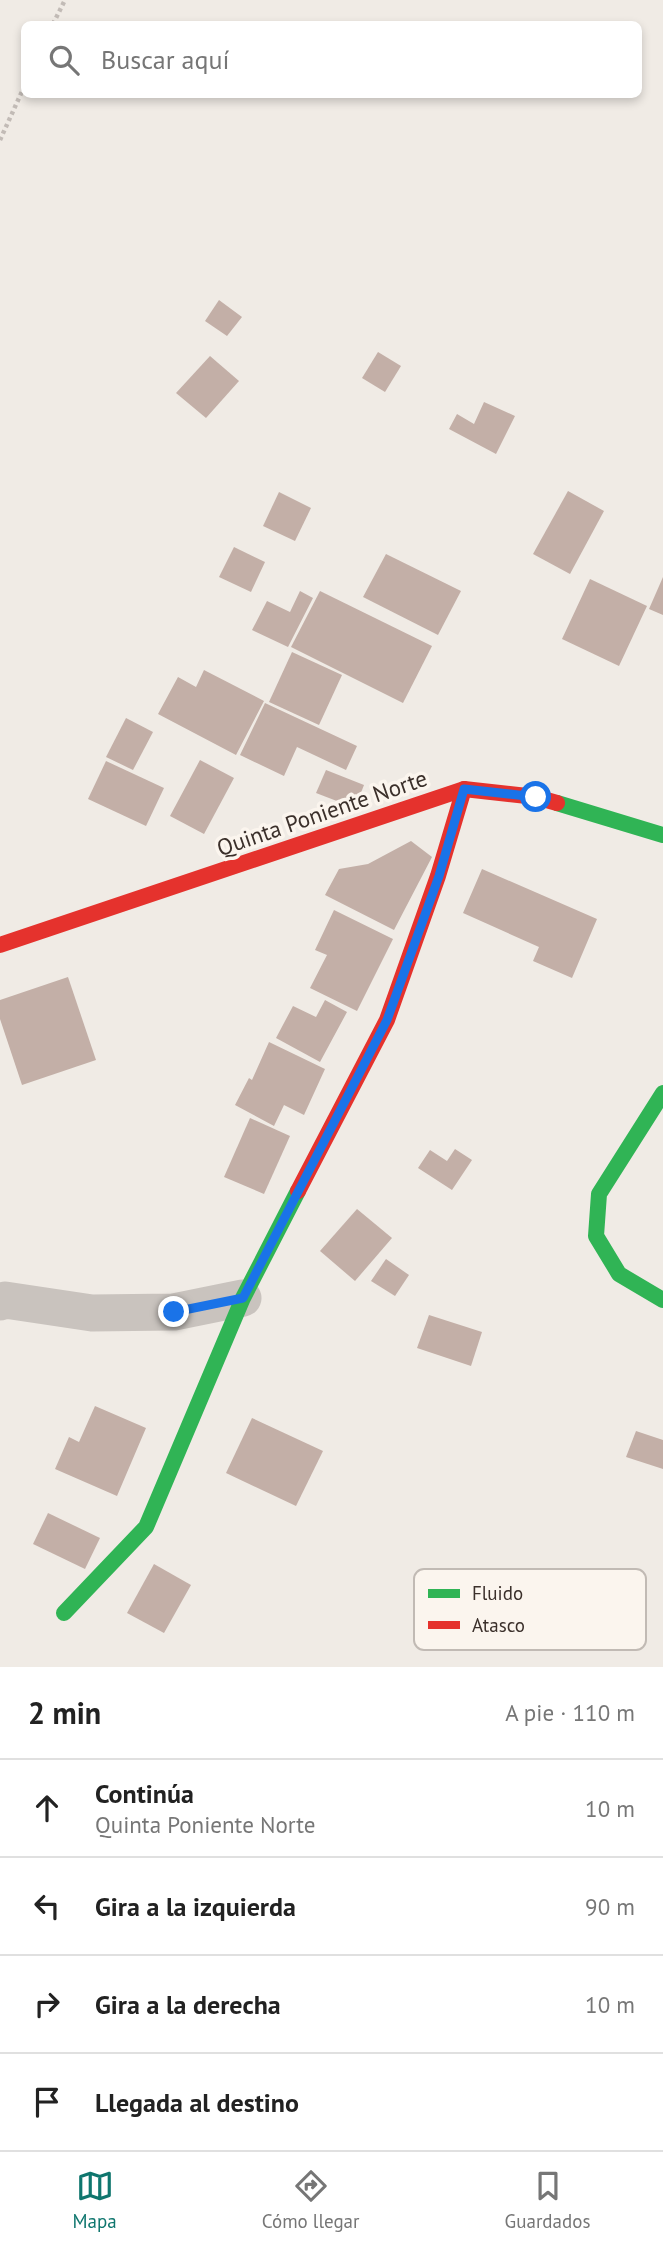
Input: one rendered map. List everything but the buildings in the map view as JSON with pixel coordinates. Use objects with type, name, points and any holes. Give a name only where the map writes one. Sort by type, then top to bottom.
[{"type":"street","name":"Quinta Poniente Norte","points":[[0,945],[464,789],[536,797],[663,835]]},
{"type":"street","points":[[64,1613],[146,1527],[243,1298],[387,1020],[439,876],[464,789]]},
{"type":"street","points":[[663,1093],[599,1194],[596,1236],[619,1274],[663,1300]]},
{"type":"street","points":[[0,1302],[5,1300],[92,1313],[174,1312],[243,1298]]},
{"type":"path","points":[[54,21],[65,0]]},
{"type":"path","points":[[0,140],[21,94]]},
{"type":"traffic: fast","points":[[557,803],[663,835]]},
{"type":"traffic: fast","points":[[663,1093],[599,1194],[596,1236],[619,1274],[663,1300]]},
{"type":"traffic: fast","points":[[64,1613],[146,1527],[243,1298],[298,1191]]},
{"type":"traffic: jam","points":[[0,945],[464,789],[536,797],[557,803]]},
{"type":"traffic: jam","points":[[298,1191],[387,1020],[438,876],[464,789]]},
{"type":"route","points":[[174,1312],[243,1298],[387,1020],[439,876],[464,789],[536,797]]}]
